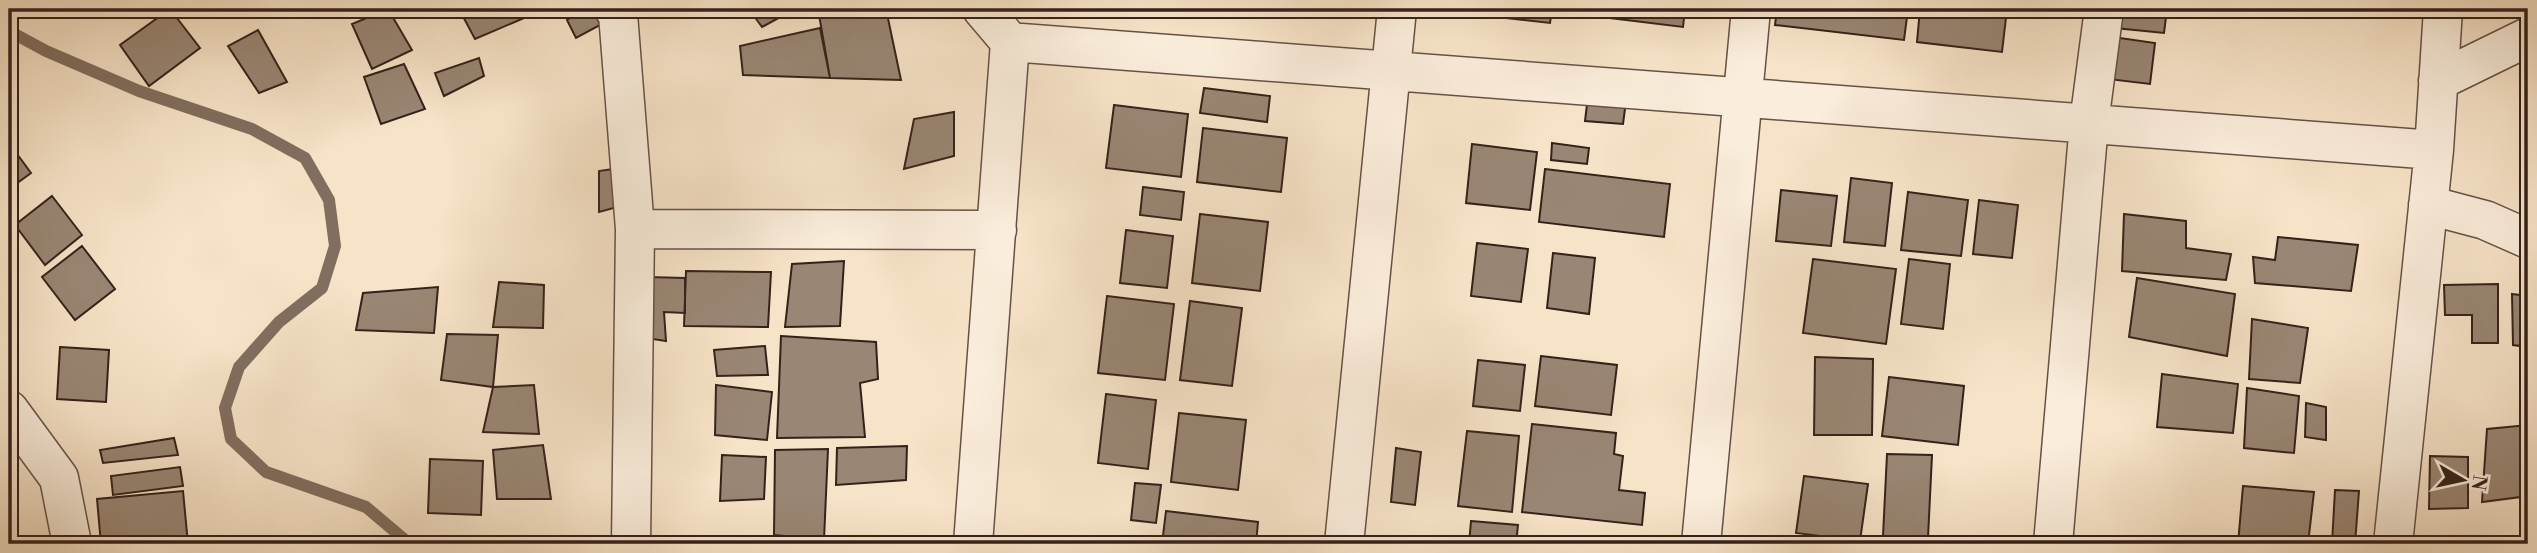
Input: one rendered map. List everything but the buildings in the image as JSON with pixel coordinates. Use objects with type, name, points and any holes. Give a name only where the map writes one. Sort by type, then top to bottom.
[{"type":"street","points":[[614,9],[618,14],[635,229],[631,544]]},
{"type":"street","points":[[973,544],[1010,42],[982,9]]},
{"type":"street","points":[[1344,544],[1397,9]]},
{"type":"street","points":[[1701,544],[1751,9]]},
{"type":"street","points":[[2053,544],[2089,123],[2104,9]]},
{"type":"street","points":[[2393,544],[2434,150],[2443,9]]},
{"type":"street","points":[[2438,81],[2528,37]]},
{"type":"street","points":[[1010,42],[2434,150]]},
{"type":"street","points":[[2428,205],[2485,220],[2528,239]]},
{"type":"street","points":[[635,229],[997,230]]},
{"type":"street","points":[[9,410],[59,478],[72,544]]},
{"type":"waterway","points":[[9,31],[46,51],[139,91],[252,129],[305,158],[329,200],[335,246],[322,288],[279,322],[239,367],[225,408],[231,439],[266,472],[366,507],[405,540],[406,544]]}]
